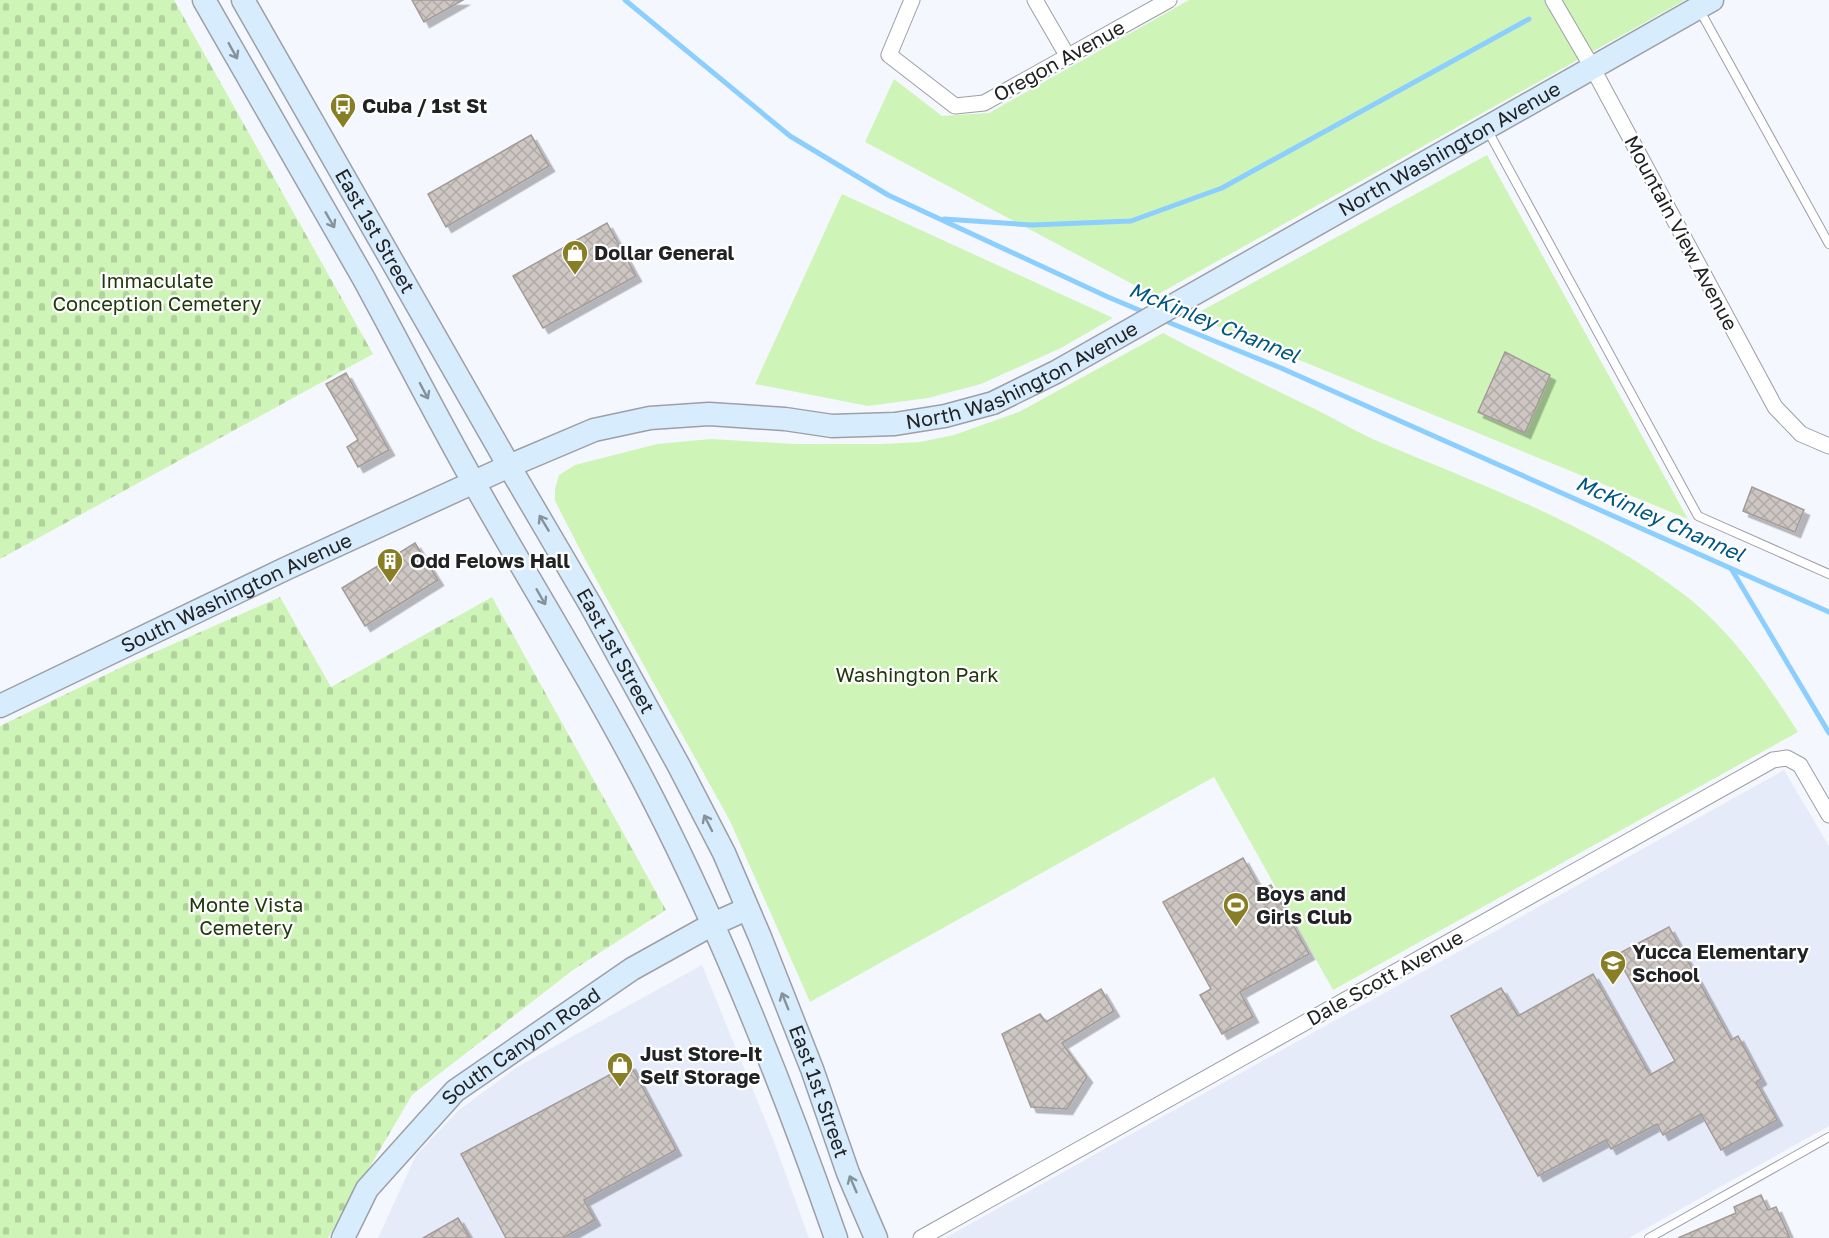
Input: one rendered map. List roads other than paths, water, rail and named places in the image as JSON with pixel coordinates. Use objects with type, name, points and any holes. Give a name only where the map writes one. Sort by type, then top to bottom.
[{"type":"main road","name":"East 1st Street","points":[[204,0],[363,279],[474,484],[557,624],[651,795],[713,924],[806,1151],[836,1238]]},
{"type":"main road","name":"East 1st Street","points":[[243,0],[509,466],[553,538],[679,766],[724,853],[812,1069],[848,1173],[876,1238]]},
{"type":"main road","name":"North Washington Avenue","points":[[474,484],[509,466],[594,430],[650,418],[709,414],[785,419],[832,426],[895,424],[945,416],[993,403],[1056,372],[1705,4]]},
{"type":"main road","name":"South Washington Avenue","points":[[0,706],[285,569],[474,484]]},
{"type":"main road","name":"South Canyon Road","points":[[343,1238],[367,1189],[455,1091],[632,969],[713,924],[747,909]]},
{"type":"street","name":"Oregon Avenue","points":[[912,0],[889,54],[955,106],[984,102],[1169,0]]},
{"type":"street","points":[[1035,0],[1068,57]]},
{"type":"street","name":"Mountain View Avenue","points":[[1553,0],[1592,67],[1775,406],[1801,434],[1829,446]]},
{"type":"street","name":"Dale Scott Avenue","points":[[921,1238],[1773,760],[1787,758],[1800,765],[1829,816]]},
{"type":"lane","points":[[1705,4],[1829,244]]},
{"type":"lane","points":[[1486,127],[1698,516],[1829,574]]},
{"type":"lane","points":[[1649,1238],[1829,1137]]},
{"type":"waterway","name":"McKinley Channel","points":[[625,0],[790,136],[888,195],[1146,313]]},
{"type":"waterway","points":[[944,219],[1032,225],[1131,221],[1222,188],[1529,19]]},
{"type":"waterway","name":"McKinley Channel","points":[[1163,320],[1281,368],[1829,612]]},
{"type":"waterway","points":[[1732,570],[1829,733]]},
{"type":"place","name":"Cuba / 1st St","points":[[343,129]]},
{"type":"place","name":"Dollar General","points":[[575,276]]},
{"type":"place","name":"Odd Felows Hall","points":[[390,584]]},
{"type":"place","name":"Boys and Girls Club","points":[[1236,928]]},
{"type":"place","name":"Yucca Elementary School","points":[[1613,986]]},
{"type":"place","name":"Just Store-It Self Storage","points":[[620,1088]]},
{"type":"park label","name":"Immaculate Conception Cemetery","points":[[157,292]]},
{"type":"park label","name":"Washington Park","points":[[917,675]]},
{"type":"park label","name":"Monte Vista Cemetery","points":[[246,916]]}]
